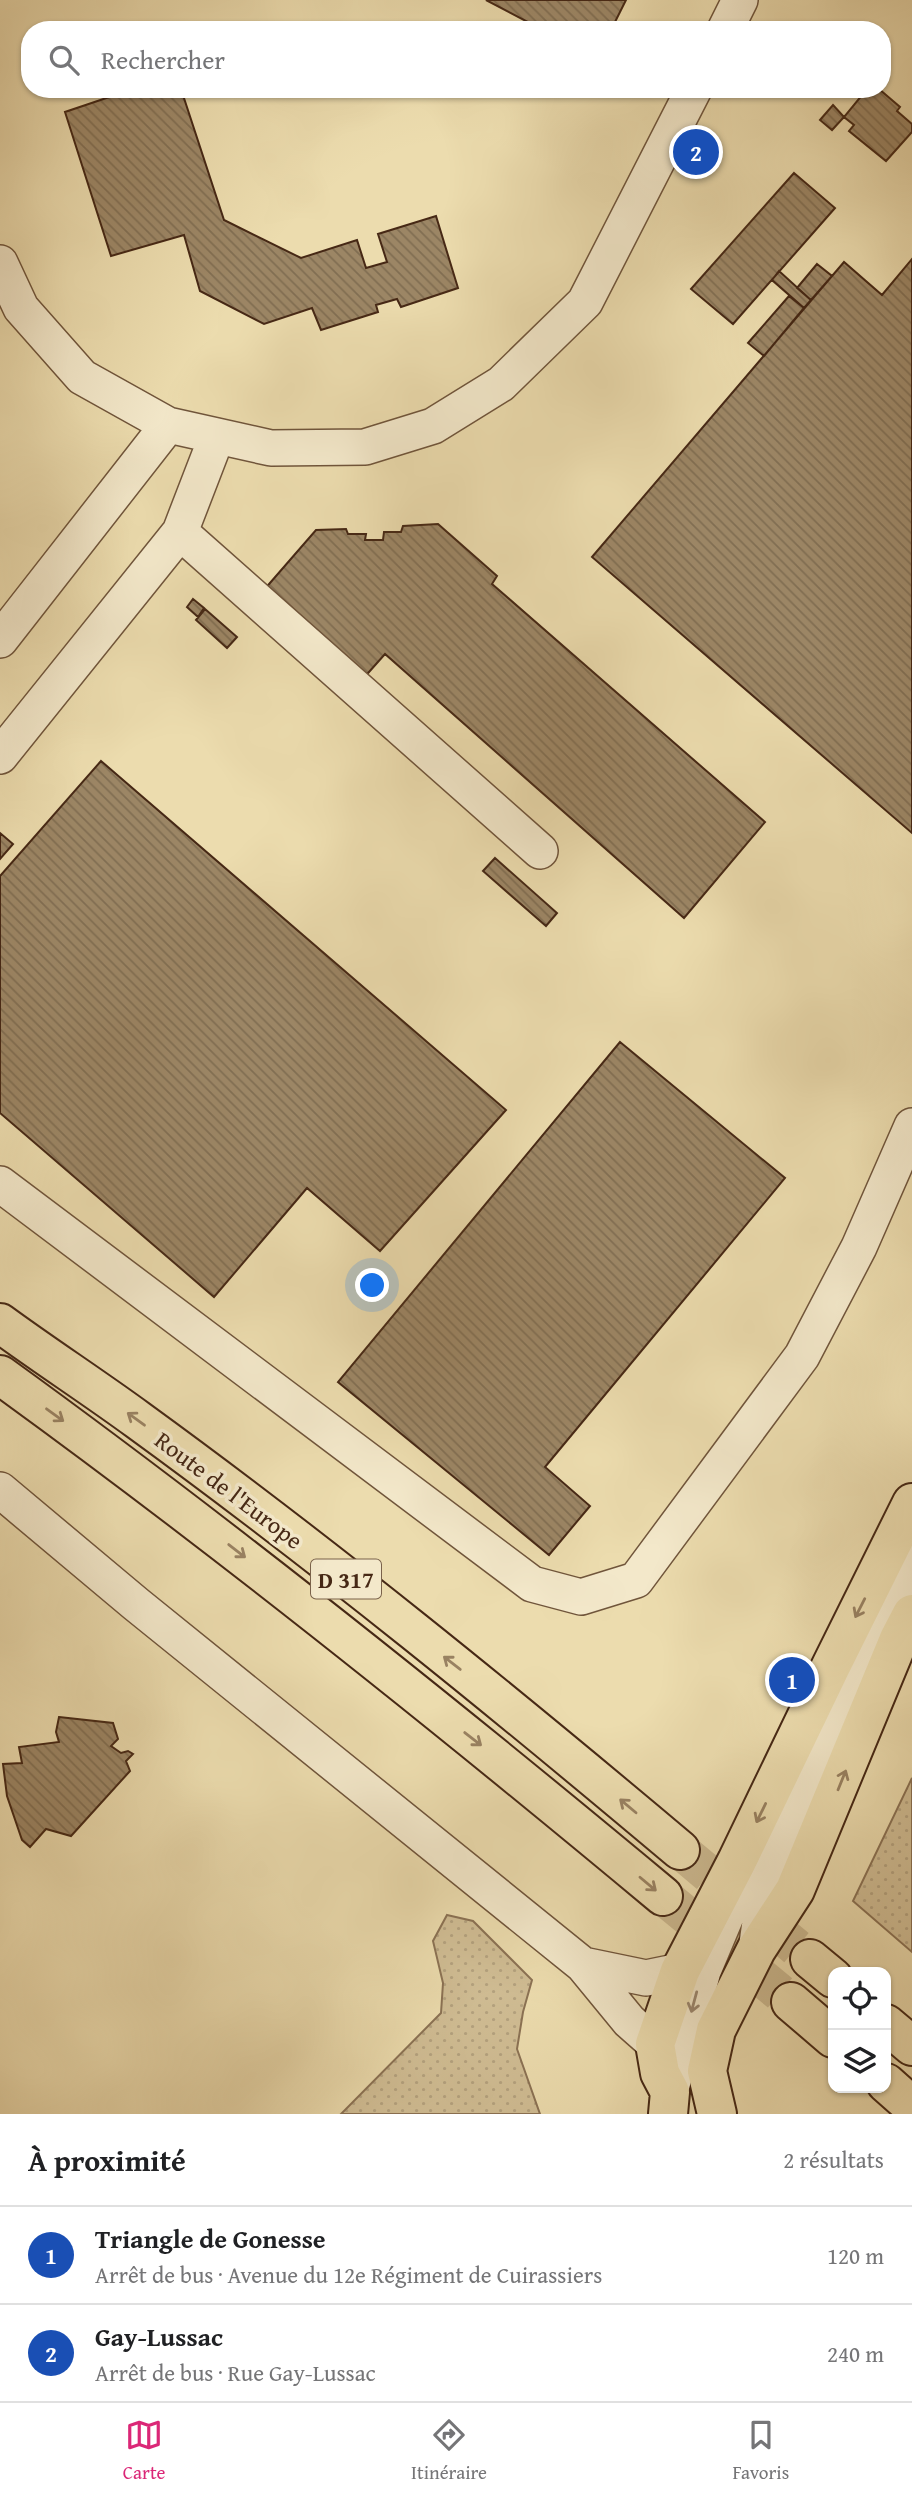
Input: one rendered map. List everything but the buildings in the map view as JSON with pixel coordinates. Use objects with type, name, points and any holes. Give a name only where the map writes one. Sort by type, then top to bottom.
[{"type":"main road","name":"Route de l'Europe","points":[[0,1323],[139,1421],[299,1542],[536,1729],[680,1850]]},
{"type":"main road","name":"Route de l'Europe","points":[[0,1375],[240,1553],[494,1756],[663,1896]]},
{"type":"main road","points":[[669,2103],[654,2044],[680,1971],[737,1861],[912,1503]]},
{"type":"main road","points":[[717,2114],[707,2071],[716,2030],[756,1950],[794,1890],[899,1639],[912,1614]]},
{"type":"main road","points":[[791,2002],[828,2034]]},
{"type":"main road","points":[[891,2028],[912,2046]]},
{"type":"main road","points":[[891,2087],[912,2106]]},
{"type":"street","points":[[730,21],[740,0]]},
{"type":"street","points":[[0,263],[21,308],[82,377],[169,425],[271,448],[365,447],[433,426],[501,384],[584,302],[689,98]]},
{"type":"street","points":[[0,639],[169,425]]},
{"type":"street","points":[[0,755],[180,532],[217,436]]},
{"type":"street","points":[[180,532],[540,851]]},
{"type":"street","points":[[0,1184],[532,1584],[581,1597],[636,1580],[802,1356],[859,1247],[912,1126]]},
{"type":"street","points":[[0,1490],[136,1604],[583,1965],[629,2021],[654,2044]]},
{"type":"street","points":[[669,2103],[703,1971],[735,1895],[781,1835],[816,1768],[854,1679],[912,1558]]},
{"type":"street","points":[[756,1950],[762,1909],[781,1835]]},
{"type":"street","points":[[583,1965],[646,1978],[680,1971]]},
{"type":"shaded area","points":[[912,1778],[912,1952],[853,1901]]},
{"type":"shaded area","points":[[447,1915],[473,1921],[532,1980],[517,2049],[540,2114],[341,2114],[441,2013],[443,1983],[433,1941]]},
{"type":"tunnel","points":[[680,1850],[810,1959]]},
{"type":"tunnel","points":[[663,1896],[791,2002]]},
{"type":"place","name":"Gay-Lussac","points":[[696,152]]},
{"type":"place","name":"Triangle de Gonesse","points":[[792,1680]]}]
